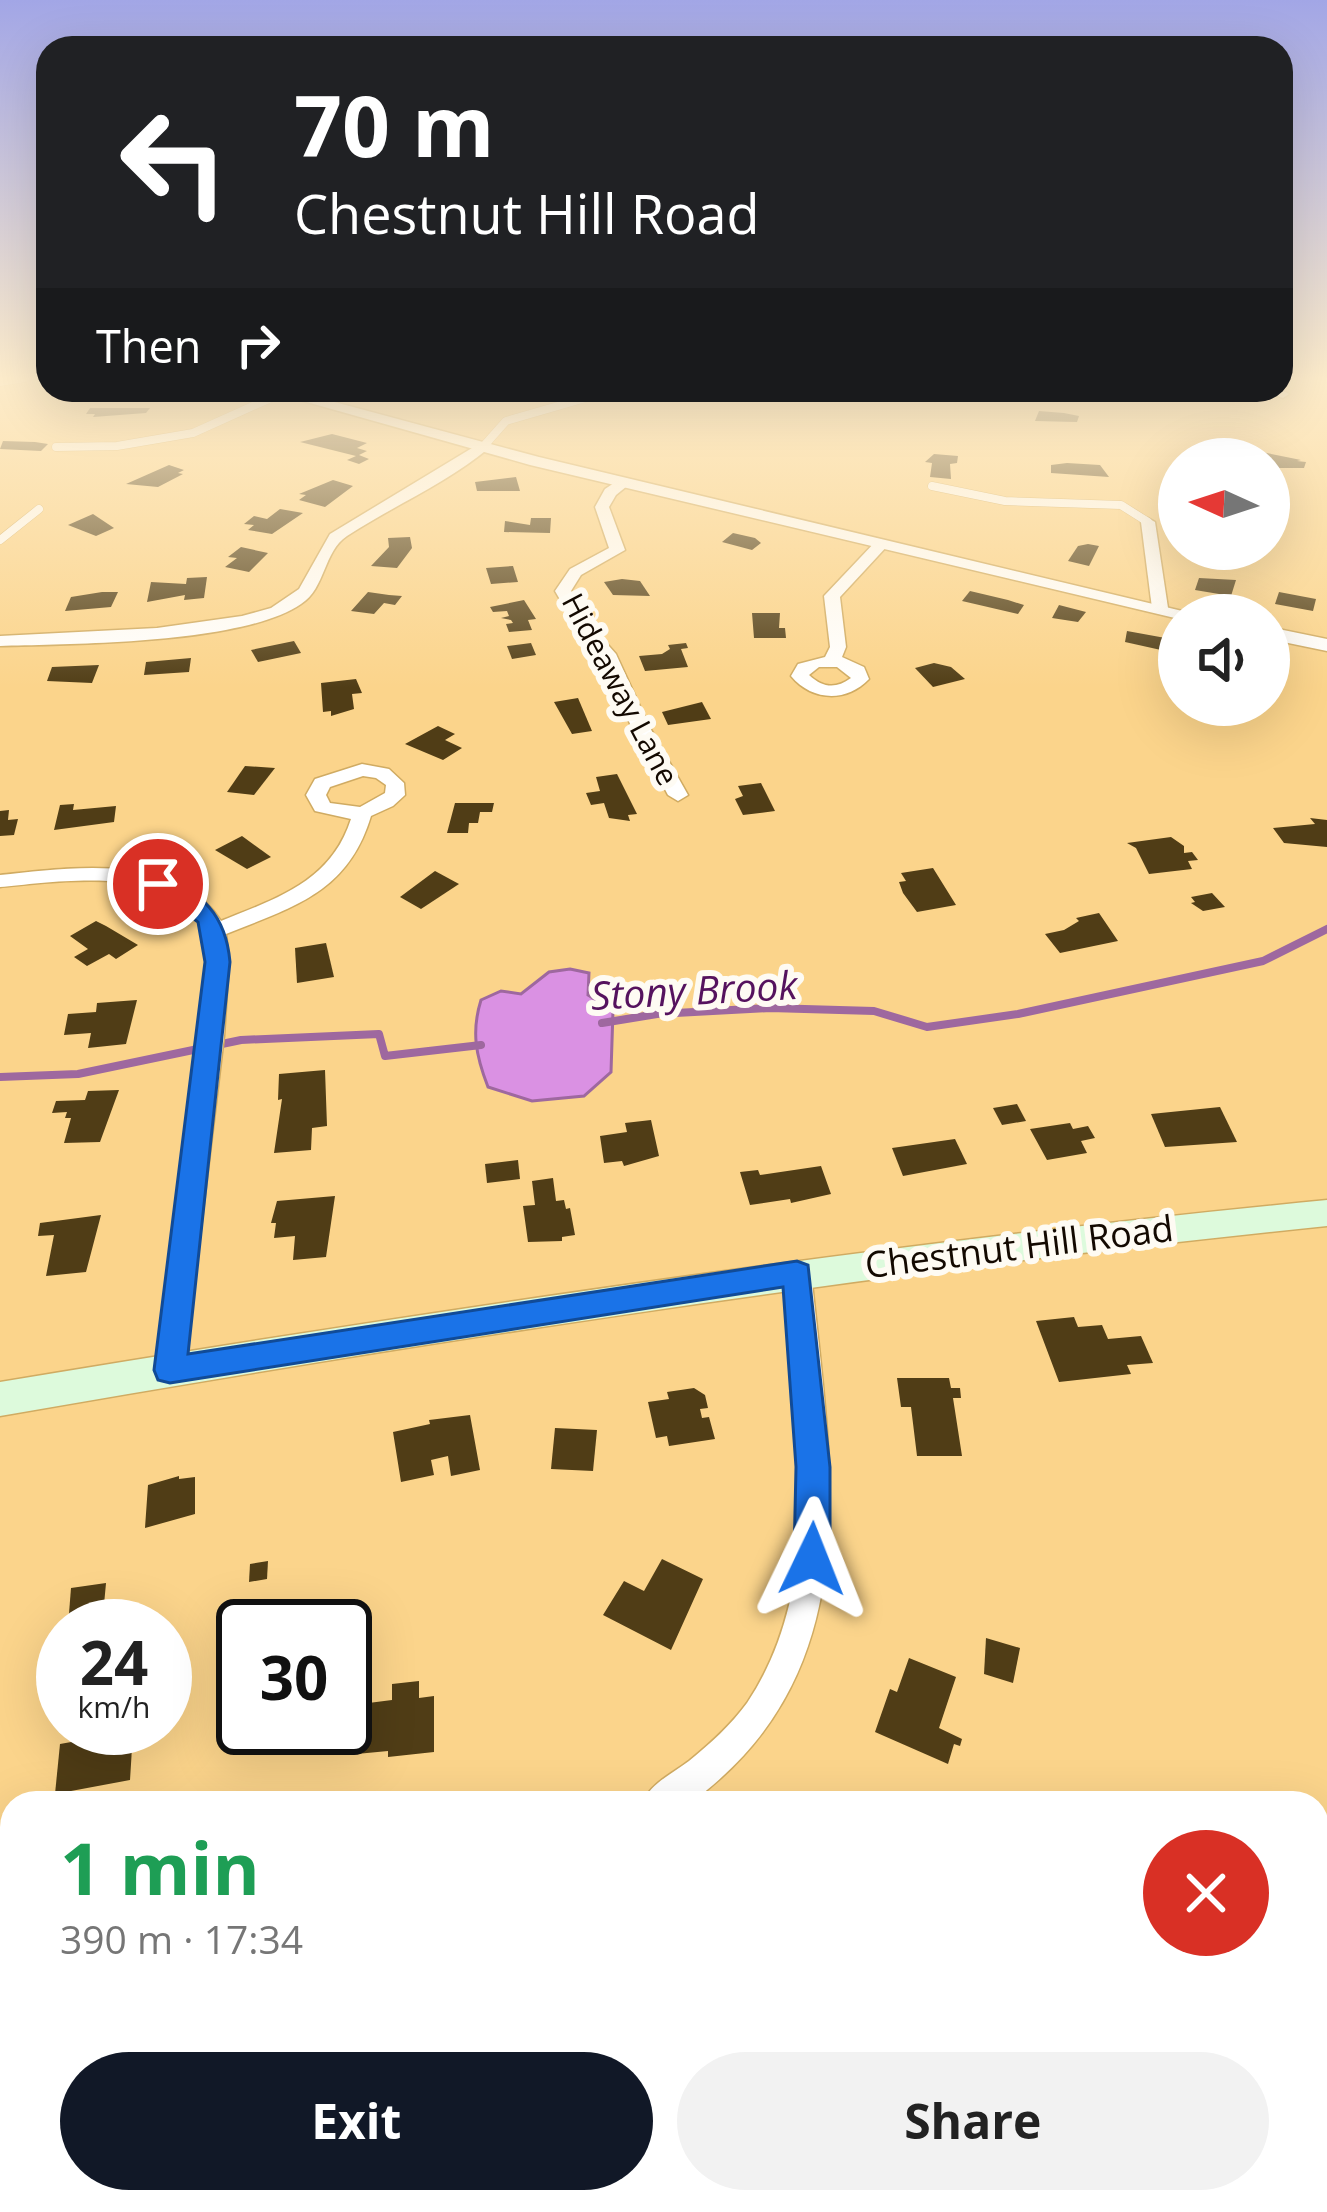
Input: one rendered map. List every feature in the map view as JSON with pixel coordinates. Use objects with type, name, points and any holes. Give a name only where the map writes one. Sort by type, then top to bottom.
[{"type":"main road","name":"Chestnut Hill Road","points":[[0,1399],[797,1273],[1002,1246],[1327,1214]]},
{"type":"street","points":[[0,640],[193,627],[274,614],[307,591],[320,554],[334,537],[427,481]]},
{"type":"street","points":[[622,481],[1158,608]]},
{"type":"street","name":"Hideaway Lane","points":[[625,482],[610,492],[602,507],[617,550],[575,572],[563,591],[586,631],[608,654],[678,795]]},
{"type":"street","points":[[1148,522],[1158,594]]},
{"type":"street","points":[[832,661],[838,647],[832,596],[882,543]]},
{"type":"street","points":[[1290,637],[1327,645]]},
{"type":"street","points":[[215,931],[319,886],[352,854],[362,814]]},
{"type":"street","points":[[0,881],[86,874],[142,880],[184,898],[208,917],[215,931],[218,962],[170,1370]]},
{"type":"street","points":[[675,1791],[727,1751],[761,1711],[782,1667],[810,1583],[813,1467],[797,1273]]},
{"type":"lane","points":[[932,486],[1017,502],[1121,505],[1148,522]]},
{"type":"lane","points":[[0,540],[39,509]]},
{"type":"shaded area","points":[[549,972],[589,973],[588,995],[613,1011],[611,1072],[584,1096],[532,1101],[488,1087],[476,1044],[481,1000],[501,991],[521,994]]},
{"type":"building","points":[[132,481],[169,481],[158,487],[126,484]]},
{"type":"building","points":[[330,481],[353,486],[325,507],[299,500],[306,495],[299,494]]},
{"type":"building","points":[[517,481],[520,491],[477,491],[475,482]]},
{"type":"building","points":[[280,509],[303,513],[272,534],[248,530],[254,525],[244,524],[254,516],[267,519]]},
{"type":"building","points":[[93,514],[114,528],[96,536],[68,525]]},
{"type":"building","points":[[531,518],[551,518],[550,533],[504,532],[505,521],[530,525]]},
{"type":"building","points":[[733,533],[761,543],[752,550],[722,542]]},
{"type":"building","points":[[410,537],[412,548],[397,568],[371,566],[389,547],[388,538]]},
{"type":"building","points":[[1078,546],[1099,546],[1089,566],[1068,561]]},
{"type":"building","points":[[241,547],[268,553],[249,572],[225,567],[237,558],[228,557]]},
{"type":"building","points":[[513,566],[518,582],[491,584],[486,568]]},
{"type":"building","points":[[207,577],[204,598],[184,600],[185,595],[147,602],[151,582],[186,584],[187,578]]},
{"type":"building","points":[[1199,578],[1236,580],[1232,594],[1195,590]]},
{"type":"building","points":[[640,581],[650,596],[613,595],[604,582]]},
{"type":"building","points":[[970,591],[1024,605],[1018,614],[962,601]]},
{"type":"building","points":[[118,592],[111,607],[65,611],[71,597]]},
{"type":"building","points":[[368,592],[402,596],[395,605],[384,603],[374,614],[351,611]]},
{"type":"building","points":[[1290,594],[1316,599],[1313,611],[1290,607]]},
{"type":"building","points":[[524,600],[536,619],[528,620],[532,630],[509,632],[506,624],[513,623],[501,618],[509,616],[507,611],[493,612],[490,607]]},
{"type":"building","points":[[1059,605],[1086,612],[1078,622],[1052,618]]},
{"type":"building","points":[[752,613],[780,613],[779,628],[785,628],[786,638],[754,638]]},
{"type":"building","points":[[1127,631],[1158,637],[1158,649],[1125,642]]},
{"type":"building","points":[[294,641],[301,653],[258,662],[251,650]]},
{"type":"building","points":[[531,643],[536,655],[512,659],[507,646]]},
{"type":"building","points":[[686,643],[688,648],[681,649],[688,667],[645,671],[639,656],[662,654],[670,649],[668,645]]},
{"type":"building","points":[[191,658],[189,672],[144,675],[146,662]]},
{"type":"building","points":[[934,663],[951,667],[965,679],[933,687],[915,668]]},
{"type":"building","points":[[99,665],[92,683],[47,681],[52,667]]},
{"type":"building","points":[[356,679],[362,693],[352,694],[354,709],[331,716],[331,711],[323,712],[321,683]]},
{"type":"building","points":[[578,698],[592,731],[572,734],[554,702]]},
{"type":"building","points":[[702,702],[711,719],[668,725],[662,712]]},
{"type":"building","points":[[438,726],[455,734],[445,740],[462,748],[443,760],[405,744]]},
{"type":"building","points":[[245,766],[275,768],[254,795],[227,792]]},
{"type":"building","points":[[617,774],[637,814],[628,815],[630,821],[609,818],[604,803],[591,805],[586,793],[600,791],[596,777]]},
{"type":"building","points":[[761,783],[775,811],[743,815],[735,799],[743,796],[738,786]]},
{"type":"building","points":[[455,803],[494,803],[492,812],[480,812],[478,823],[469,823],[468,833],[447,833]]},
{"type":"building","points":[[74,804],[73,810],[116,806],[114,822],[54,830],[60,805]]},
{"type":"building","points":[[9,810],[8,820],[18,819],[14,835],[0,836],[0,811]]},
{"type":"building","points":[[1310,818],[1327,820],[1327,847],[1284,843],[1273,828],[1315,824]]},
{"type":"building","points":[[242,836],[271,857],[247,869],[215,850]]},
{"type":"building","points":[[1171,837],[1184,846],[1184,853],[1192,852],[1198,860],[1188,861],[1192,869],[1149,874],[1136,848],[1127,843]]},
{"type":"building","points":[[933,868],[956,905],[917,912],[903,893],[899,882],[906,881],[901,873]]},
{"type":"building","points":[[435,871],[459,884],[421,909],[400,897]]},
{"type":"building","points":[[1212,893],[1225,907],[1203,911],[1191,903],[1195,902],[1191,897]]},
{"type":"building","points":[[1099,913],[1118,941],[1060,953],[1045,934],[1064,930],[1079,921],[1076,918]]},
{"type":"building","points":[[96,921],[138,945],[116,959],[109,954],[87,966],[74,957],[88,949],[70,936]]},
{"type":"building","points":[[326,943],[334,977],[297,983],[295,948]]},
{"type":"building","points":[[137,1000],[126,1044],[88,1048],[91,1033],[64,1035],[68,1014],[96,1012],[97,1003]]},
{"type":"building","points":[[325,1070],[327,1126],[312,1128],[311,1150],[274,1153],[282,1099],[278,1100],[279,1074]]},
{"type":"building","points":[[119,1090],[100,1142],[64,1143],[71,1118],[65,1118],[67,1112],[52,1113],[56,1101],[85,1100],[88,1091]]},
{"type":"building","points":[[1017,1104],[1026,1121],[1002,1125],[993,1108]]},
{"type":"building","points":[[1220,1107],[1237,1142],[1165,1147],[1151,1114]]},
{"type":"building","points":[[651,1120],[659,1156],[624,1166],[622,1161],[604,1163],[600,1136],[627,1132],[625,1123]]},
{"type":"building","points":[[1070,1123],[1073,1129],[1088,1126],[1095,1138],[1081,1141],[1087,1153],[1047,1160],[1030,1129]]},
{"type":"building","points":[[955,1139],[967,1164],[903,1176],[892,1148]]},
{"type":"building","points":[[518,1160],[520,1179],[487,1183],[485,1164]]},
{"type":"building","points":[[821,1166],[831,1194],[791,1203],[790,1199],[750,1205],[740,1172],[758,1170],[760,1175]]},
{"type":"building","points":[[553,1178],[556,1201],[564,1200],[566,1209],[570,1208],[575,1235],[562,1237],[562,1241],[528,1242],[523,1206],[535,1205],[532,1181]]},
{"type":"building","points":[[335,1196],[326,1257],[293,1260],[295,1236],[274,1238],[276,1223],[271,1223],[277,1201]]},
{"type":"building","points":[[101,1215],[86,1272],[46,1276],[54,1235],[38,1236],[40,1223]]},
{"type":"building","points":[[1074,1317],[1078,1327],[1102,1325],[1108,1339],[1141,1336],[1153,1363],[1127,1365],[1131,1374],[1059,1382],[1036,1321]]},
{"type":"building","points":[[897,1378],[949,1378],[951,1388],[960,1388],[961,1398],[953,1398],[962,1456],[917,1456],[911,1407],[901,1407]]},
{"type":"building","points":[[694,1388],[705,1395],[708,1408],[700,1409],[702,1418],[709,1417],[715,1439],[669,1446],[667,1436],[656,1438],[648,1402],[669,1399],[667,1392]]},
{"type":"building","points":[[470,1415],[480,1470],[451,1476],[448,1456],[431,1460],[434,1475],[401,1482],[393,1432],[430,1424],[429,1420]]},
{"type":"building","points":[[555,1428],[597,1430],[593,1471],[551,1469]]},
{"type":"building","points":[[179,1476],[195,1477],[195,1514],[145,1528],[148,1485]]},
{"type":"building","points":[[662,1559],[703,1579],[671,1650],[603,1615],[624,1581],[644,1591]]},
{"type":"building","points":[[268,1561],[267,1579],[249,1582],[250,1564]]},
{"type":"building","points":[[106,1583],[105,1599],[70,1599],[71,1588]]},
{"type":"building","points":[[986,1638],[1020,1648],[1013,1683],[984,1674]]},
{"type":"building","points":[[909,1658],[956,1677],[939,1728],[962,1739],[960,1746],[954,1744],[948,1764],[875,1732],[890,1689],[897,1692]]},
{"type":"building","points":[[419,1681],[419,1698],[434,1696],[434,1752],[388,1757],[388,1751],[372,1753],[372,1703],[392,1700],[392,1684]]},
{"type":"building","points":[[59,1755],[132,1755],[130,1780],[55,1791]]},
{"type":"waterway","name":"Stony Brook","points":[[602,1023],[657,1014],[770,1008],[874,1011],[927,1027],[1018,1014],[1263,961],[1327,929]]},
{"type":"waterway","name":"Stony Brook","points":[[0,1077],[78,1074],[241,1040],[379,1034],[385,1056],[481,1045]]},
{"type":"route","points":[[158,884],[208,917],[215,931],[218,962],[170,1370],[797,1273],[813,1467],[812,1559]]}]
